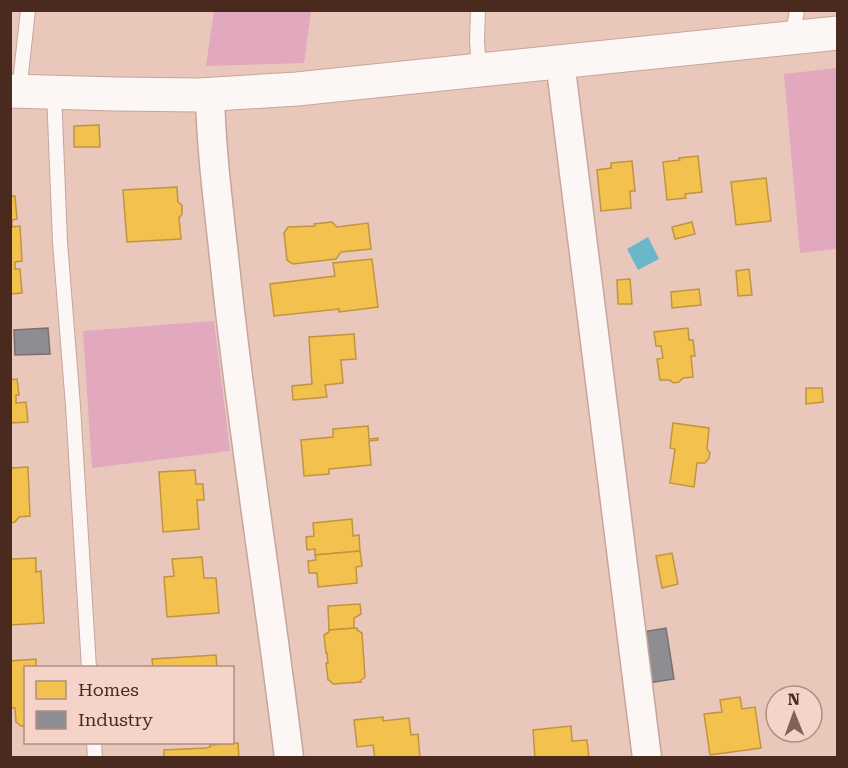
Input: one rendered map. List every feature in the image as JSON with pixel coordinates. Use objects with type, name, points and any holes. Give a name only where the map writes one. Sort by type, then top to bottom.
[{"type":"street","points":[[15,92],[145,95],[297,89],[560,62],[797,24],[837,33]]},
{"type":"street","points":[[560,62],[647,758]]},
{"type":"street","points":[[210,94],[213,155],[234,358],[289,758]]},
{"type":"lane","points":[[15,92],[28,10]]},
{"type":"lane","points":[[478,10],[479,70]]},
{"type":"lane","points":[[54,92],[60,242],[73,406],[89,666]]},
{"type":"shaded area","points":[[214,11],[311,11],[304,63],[206,66]]},
{"type":"shaded area","points":[[837,68],[837,249],[800,253],[784,74]]},
{"type":"shaded area","points":[[214,321],[230,451],[92,468],[83,331]]},
{"type":"water","points":[[648,237],[659,259],[638,270],[627,249]]},
{"type":"building: Homes","points":[[99,125],[100,147],[74,147],[74,126]]},
{"type":"building: Homes","points":[[698,156],[702,192],[685,194],[686,198],[667,200],[663,162]]},
{"type":"building: Homes","points":[[632,161],[635,191],[630,191],[631,208],[601,211],[597,170],[611,168],[611,163]]},
{"type":"building: Homes","points":[[766,178],[771,221],[736,225],[731,182]]},
{"type":"building: Homes","points":[[177,187],[178,202],[182,205],[182,214],[179,218],[181,239],[127,242],[123,190]]},
{"type":"building: Homes","points":[[10,196],[15,196],[17,219],[12,220],[12,227],[20,226],[22,261],[15,262],[15,269],[20,269],[22,293],[10,294]]},
{"type":"building: Homes","points":[[332,222],[337,227],[368,223],[371,249],[341,252],[336,259],[293,264],[287,260],[284,233],[288,227],[315,226],[314,224]]},
{"type":"building: Homes","points":[[692,222],[695,234],[675,239],[672,227]]},
{"type":"building: Homes","points":[[372,259],[378,307],[274,316],[270,284],[335,276],[333,263]]},
{"type":"building: Homes","points":[[749,269],[752,295],[738,296],[736,271]]},
{"type":"building: Homes","points":[[630,279],[632,304],[618,304],[617,280]]},
{"type":"building: Homes","points":[[699,289],[701,305],[672,308],[671,292]]},
{"type":"building: Homes","points":[[688,328],[689,340],[693,340],[695,356],[691,356],[693,377],[683,378],[674,383],[669,380],[660,380],[657,359],[663,358],[661,346],[656,346],[654,332]]},
{"type":"building: Homes","points":[[354,334],[356,359],[341,360],[343,383],[325,385],[327,397],[293,400],[292,386],[312,384],[309,337]]},
{"type":"building: Homes","points":[[17,379],[19,395],[16,395],[16,403],[26,402],[28,422],[10,423],[10,380]]},
{"type":"building: Homes","points":[[806,388],[822,388],[823,402],[806,404]]},
{"type":"building: Homes","points":[[673,423],[709,428],[707,449],[710,453],[709,458],[705,463],[697,463],[694,487],[670,483],[675,449],[670,448]]},
{"type":"building: Homes","points":[[368,426],[369,439],[378,438],[378,440],[369,441],[371,465],[329,469],[329,474],[304,476],[301,440],[333,437],[333,429]]},
{"type":"building: Homes","points":[[28,467],[30,516],[19,517],[15,522],[10,523],[10,468]]},
{"type":"building: Homes","points":[[195,470],[196,484],[203,484],[204,500],[197,500],[199,529],[163,532],[159,472]]},
{"type":"building: Homes","points":[[352,519],[353,536],[359,535],[360,551],[315,555],[315,549],[307,550],[306,537],[314,536],[313,523]]},
{"type":"building: Homes","points":[[360,551],[362,566],[356,567],[357,583],[318,587],[317,573],[309,573],[308,561],[316,560],[315,555]]},
{"type":"building: Homes","points":[[672,553],[678,584],[662,588],[656,556]]},
{"type":"building: Homes","points":[[202,557],[204,578],[216,578],[219,613],[167,617],[164,577],[174,576],[172,559]]},
{"type":"building: Homes","points":[[36,558],[36,572],[41,571],[44,623],[10,625],[10,559]]},
{"type":"building: Homes","points":[[360,604],[361,614],[354,618],[354,628],[329,630],[328,606]]},
{"type":"building: Homes","points":[[357,628],[362,633],[365,677],[361,682],[333,684],[328,680],[324,635],[329,630]]},
{"type":"building: Homes","points":[[216,655],[217,666],[153,666],[152,659]]},
{"type":"building: Homes","points":[[36,659],[36,666],[24,666],[24,726],[16,722],[15,708],[10,708],[10,661]]},
{"type":"building: Homes","points":[[740,697],[742,709],[755,707],[761,748],[710,755],[704,714],[722,712],[720,700]]},
{"type":"building: Homes","points":[[383,717],[383,721],[409,718],[411,735],[418,734],[420,758],[375,758],[373,745],[357,747],[354,720]]},
{"type":"building: Homes","points":[[571,726],[572,741],[587,740],[589,758],[535,758],[533,730]]},
{"type":"building: Homes","points":[[238,743],[239,758],[164,758],[164,750],[206,748],[210,745]]},
{"type":"building: Industry","points":[[48,328],[50,354],[15,355],[14,330]]},
{"type":"building: Industry","points":[[666,628],[674,679],[649,683],[642,632]]}]
